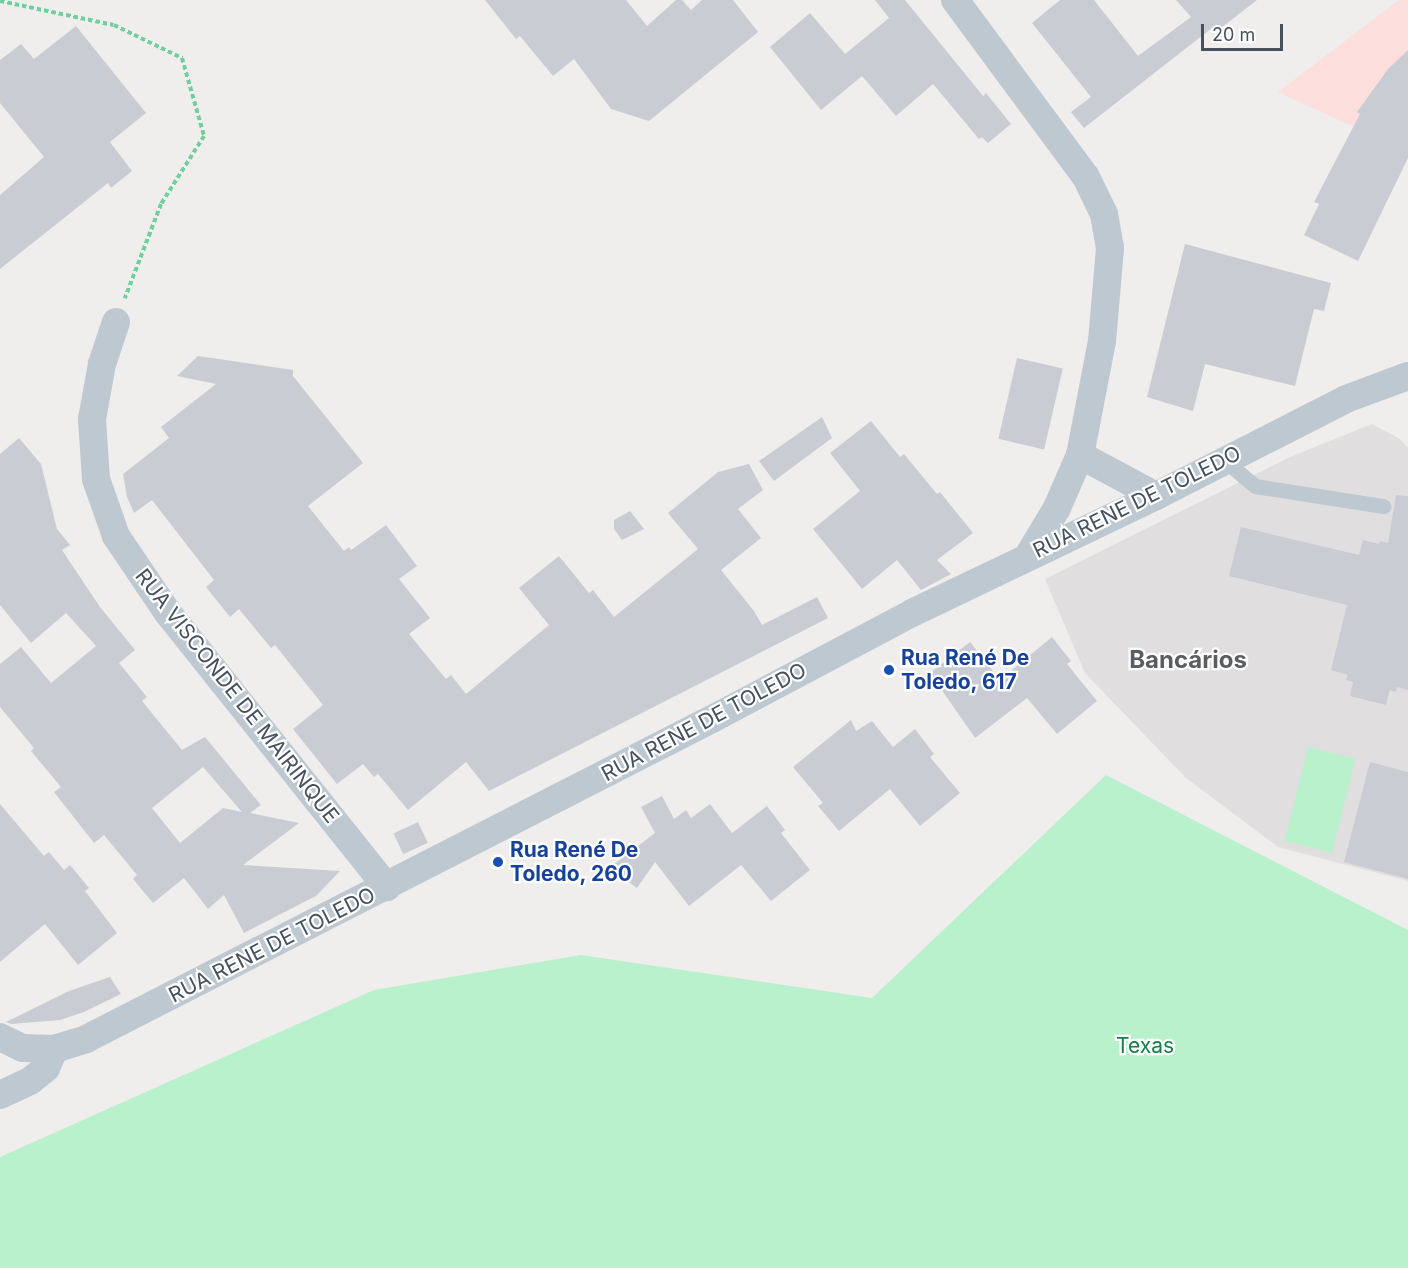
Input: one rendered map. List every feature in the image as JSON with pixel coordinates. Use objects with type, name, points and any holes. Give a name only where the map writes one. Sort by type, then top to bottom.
[{"type":"street","points":[[955,0],[1086,177],[1104,214],[1110,248],[1110,280],[1102,341],[1080,455],[1057,508],[1028,556]]},
{"type":"street","name":"RUA VISCONDE DE MAIRINQUE","points":[[116,322],[102,364],[92,419],[96,479],[116,536],[168,613],[387,887]]},
{"type":"street","name":"RUA RENE DE TOLEDO","points":[[0,1037],[23,1048],[54,1049],[86,1039],[387,887],[912,613],[1156,496],[1346,399],[1408,376]]},
{"type":"street","points":[[1080,455],[1156,496]]},
{"type":"street","points":[[0,1095],[30,1081],[46,1068],[54,1049]]},
{"type":"lane","points":[[1224,460],[1255,486],[1383,506]]},
{"type":"path","points":[[0,1],[114,25],[182,58],[204,136],[161,204],[116,322]]},
{"type":"shaded area","points":[[1399,0],[1408,0],[1408,152],[1278,92]]},
{"type":"shaded area","points":[[1372,424],[1400,439],[1408,448],[1408,881],[1278,847],[1186,778],[1085,673],[1045,579],[1290,457]]},
{"type":"green space","points":[[1308,747],[1356,759],[1332,853],[1285,841]]},
{"type":"green space","name":"Texas","points":[[1106,775],[1408,930],[1408,1268],[0,1268],[0,1157],[374,990],[581,955],[872,998]]},
{"type":"building","points":[[485,0],[626,0],[647,26],[676,0],[682,0],[691,10],[702,0],[733,0],[758,32],[649,121],[611,109],[574,59],[553,76],[520,36],[516,39]]},
{"type":"building","points":[[875,0],[905,0],[983,96],[986,93],[1011,124],[988,143],[982,137],[979,139],[933,84],[896,116],[862,76],[821,110],[770,47],[810,13],[845,54],[889,18]]},
{"type":"building","points":[[1060,0],[1094,0],[1138,56],[1191,17],[1176,0],[1257,0],[1217,31],[1212,28],[1084,128],[1071,112],[1091,97],[1032,23]]},
{"type":"building","points":[[76,26],[146,113],[110,142],[132,171],[111,188],[108,183],[0,269],[0,195],[44,157],[0,103],[0,60],[21,44],[34,59]]},
{"type":"building","points":[[1408,50],[1408,158],[1358,261],[1304,235],[1319,204],[1314,202],[1360,114],[1357,112],[1388,69]]},
{"type":"building","points":[[1185,244],[1331,283],[1324,311],[1314,309],[1295,386],[1205,364],[1193,411],[1147,397]]},
{"type":"building","points":[[198,356],[293,370],[293,376],[363,463],[308,506],[344,551],[349,547],[351,550],[386,525],[417,566],[399,579],[430,618],[409,634],[446,679],[451,675],[466,694],[549,625],[519,588],[559,556],[589,593],[593,590],[614,617],[698,549],[668,513],[718,472],[749,464],[763,490],[738,509],[761,538],[721,570],[754,611],[762,625],[817,597],[828,618],[489,791],[466,762],[408,810],[378,774],[374,777],[363,764],[337,784],[293,729],[323,705],[275,645],[271,648],[239,609],[230,617],[206,587],[214,580],[152,500],[134,513],[127,497],[123,474],[169,438],[161,427],[216,384],[177,376]]},
{"type":"building","points":[[1017,358],[1063,369],[1044,449],[998,439]]},
{"type":"building","points":[[822,417],[832,438],[774,481],[759,461]]},
{"type":"building","points":[[871,421],[900,457],[904,454],[937,494],[940,492],[973,533],[937,560],[951,574],[921,590],[897,560],[862,589],[813,529],[860,491],[830,453]]},
{"type":"building","points":[[19,438],[41,464],[57,529],[70,545],[62,550],[100,607],[135,650],[119,663],[147,697],[142,701],[182,750],[205,737],[261,805],[250,813],[299,823],[243,865],[340,871],[316,896],[244,933],[224,895],[208,909],[184,878],[153,903],[133,879],[137,875],[104,835],[94,843],[54,792],[61,787],[31,751],[34,748],[0,707],[0,664],[21,647],[51,683],[96,646],[66,613],[31,643],[0,605],[0,454]],"holes":[[[203,767],[242,812],[223,808],[180,843],[152,808]]]},
{"type":"building","points":[[1396,495],[1408,496],[1408,690],[1397,687],[1396,692],[1390,690],[1386,705],[1350,696],[1353,682],[1346,680],[1348,675],[1331,670],[1347,605],[1229,576],[1241,527],[1359,555],[1363,540],[1379,544],[1380,541],[1388,543]]},
{"type":"building","points":[[630,511],[644,529],[622,540],[614,529],[614,520]]},
{"type":"building","points":[[1052,637],[1071,661],[1067,664],[1097,701],[1057,734],[1027,698],[975,738],[930,673],[970,642],[1000,680]]},
{"type":"building","points":[[851,720],[856,731],[872,721],[893,747],[915,729],[934,754],[930,757],[960,793],[920,826],[890,789],[839,831],[818,806],[823,803],[793,767]]},
{"type":"building","points":[[1370,762],[1408,772],[1408,879],[1344,862]]},
{"type":"building","points":[[662,796],[674,819],[686,810],[691,818],[710,804],[732,833],[767,806],[785,830],[781,833],[810,870],[771,901],[741,865],[689,906],[655,862],[637,888],[609,868],[655,833],[641,807]]},
{"type":"building","points":[[0,804],[44,856],[49,852],[64,870],[70,865],[89,888],[85,891],[117,933],[78,965],[45,924],[0,962]]},
{"type":"building","points":[[418,822],[428,843],[403,854],[394,833]]},
{"type":"building","points":[[110,977],[121,994],[84,1012],[60,1020],[11,1024],[6,1022],[69,991]]},
{"type":"place","name":"Rua René De Toledo, 617","points":[[889,670]]},
{"type":"place","name":"Rua René De Toledo, 260","points":[[498,862]]},
{"type":"district","name":"Bancários","points":[[1188,660]]}]
